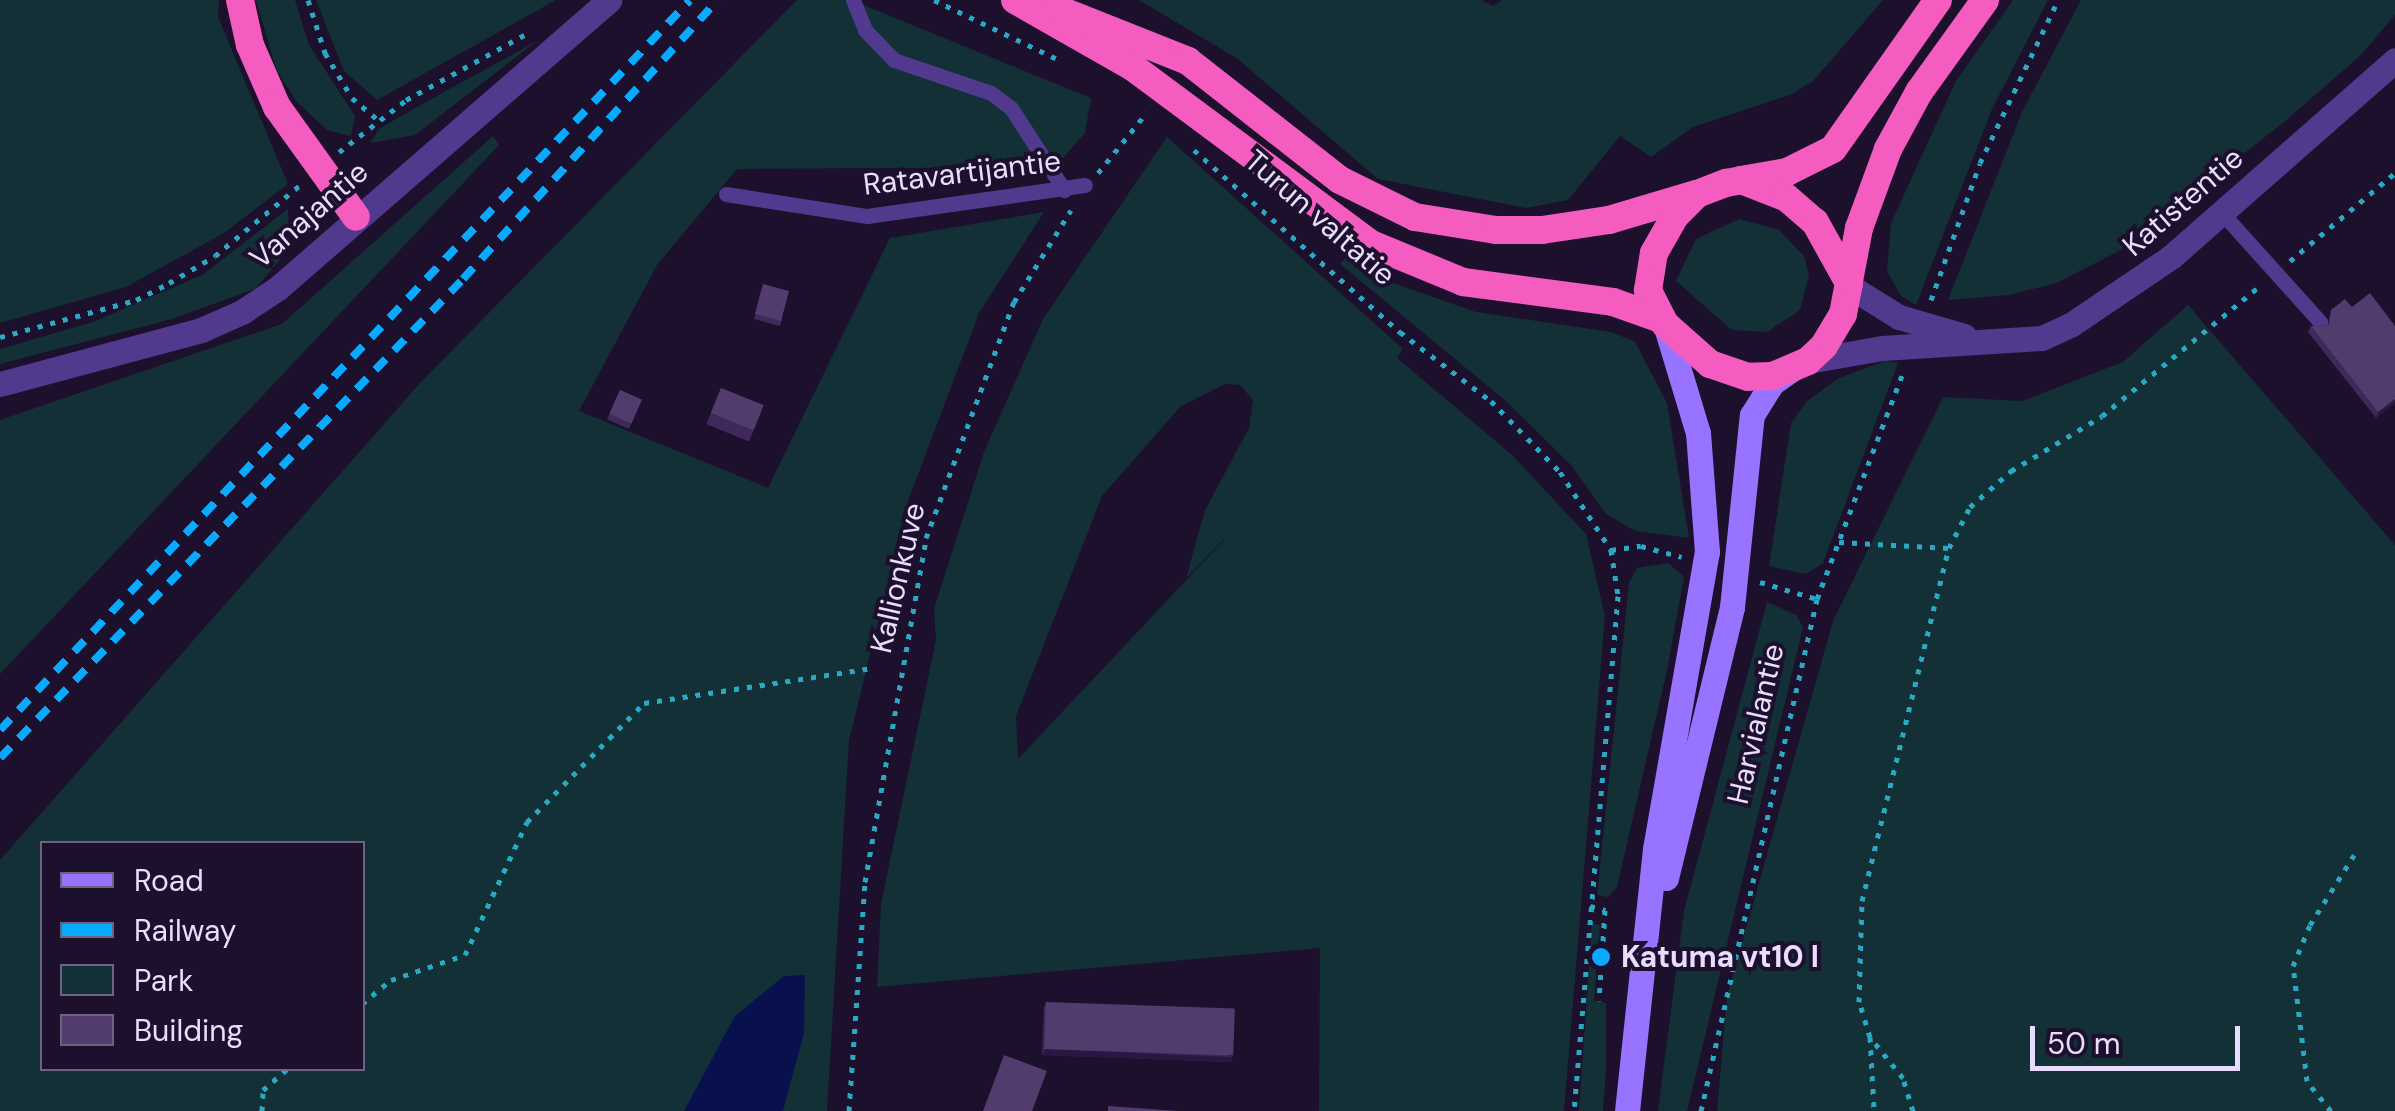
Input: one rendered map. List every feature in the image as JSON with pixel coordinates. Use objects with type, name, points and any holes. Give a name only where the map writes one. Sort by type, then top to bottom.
[{"type":"highway","points":[[240,0],[263,81],[317,170],[356,216]]},
{"type":"highway","name":"Turun valtatie","points":[[1016,0],[1134,68],[1372,244],[1463,282],[1613,302],[1662,321]]},
{"type":"highway","name":"Turun valtatie","points":[[1032,0],[1188,61],[1340,180],[1415,218],[1496,230],[1542,230],[1609,220],[1697,194]]},
{"type":"highway","points":[[1938,0],[1833,149],[1787,172],[1697,194],[1665,230],[1648,272],[1662,321],[1692,352],[1727,372],[1772,376],[1801,364],[1834,334],[1849,284],[1858,228],[1888,148],[1919,92],[1984,0]]},
{"type":"highway","points":[[1742,180],[1788,198],[1816,222],[1849,284]]},
{"type":"main road","name":"Harvialantie","points":[[1627,1111],[1665,785],[1707,552],[1698,433],[1662,321]]},
{"type":"main road","name":"Harvialantie","points":[[1642,980],[1732,608],[1752,415],[1772,383],[1801,364]]},
{"type":"street","name":"Vanajantie","points":[[0,384],[201,330],[242,312],[278,288],[608,0]]},
{"type":"street","name":"Katistentie","points":[[1801,364],[2042,338],[2120,298],[2395,60]]},
{"type":"street","name":"Katistentie","points":[[1849,284],[1899,317],[1988,343]]},
{"type":"lane","points":[[853,0],[864,30],[894,60],[991,93],[1012,108],[1064,190]]},
{"type":"lane","name":"Ratavartijantie","points":[[726,194],[867,216],[1085,186]]},
{"type":"lane","points":[[2222,213],[2320,322]]},
{"type":"path","points":[[308,0],[325,53],[352,98],[378,120]]},
{"type":"path","points":[[934,0],[1070,65]]},
{"type":"path","points":[[1928,307],[1980,163],[2058,0]]},
{"type":"path","name":"Vanajantie","points":[[0,337],[136,300],[215,256],[378,120],[534,30]]},
{"type":"path","name":"Kallionkuve","points":[[849,1111],[865,882],[926,538],[1014,302],[1085,186],[1146,108],[1163,122]]},
{"type":"path","name":"Turun valtatie","points":[[1191,147],[1400,332],[1491,402],[1560,472],[1612,550]]},
{"type":"path","points":[[1874,1108],[1870,1037],[1859,1002],[1862,901],[1949,548],[1970,508],[2010,471],[2102,416],[2395,173]]},
{"type":"path","name":"Harvialantie","points":[[1701,1111],[1817,599],[1907,361]]},
{"type":"path","points":[[1839,542],[1949,548]]},
{"type":"path","points":[[1574,1111],[1618,596],[1612,550],[1641,546],[1685,558]]},
{"type":"path","points":[[1760,582],[1817,599]]},
{"type":"path","points":[[365,1002],[391,980],[466,956],[527,822],[644,702],[867,669]]},
{"type":"path","points":[[2330,1111],[2307,1081],[2293,966],[2310,925],[2354,855]]},
{"type":"path","points":[[1590,906],[1605,910],[1599,1001]]},
{"type":"path","points":[[1870,1037],[1903,1078],[1913,1111]]},
{"type":"path","points":[[262,1111],[262,1090],[284,1071]]},
{"type":"green space","points":[[0,0],[219,0],[218,17],[288,184],[224,233],[126,287],[0,323]]},
{"type":"green space","points":[[256,0],[295,0],[309,45],[355,116],[351,136],[327,130],[296,101],[276,69]]},
{"type":"green space","points":[[316,0],[556,0],[377,100],[344,71]]},
{"type":"green space","points":[[797,0],[851,0],[1091,98],[1085,133],[1055,167],[737,169],[657,265],[579,411],[768,488],[890,238],[1044,212],[979,313],[908,501],[849,740],[827,1111],[0,1111],[0,860],[421,382]]},
{"type":"green space","points":[[1139,0],[1481,0],[1493,6],[1502,0],[1883,0],[1813,81],[1792,94],[1693,127],[1651,157],[1620,136],[1568,200],[1526,208],[1378,179],[1238,59]]},
{"type":"green space","points":[[2013,0],[2048,0],[1992,109],[1916,305],[1901,296],[1887,271],[1891,223],[1956,81]]},
{"type":"green space","points":[[2081,0],[2395,0],[2395,15],[2361,55],[2284,122],[2121,250],[2056,283],[2009,295],[1948,300],[2022,112]]},
{"type":"green space","points":[[537,41],[415,135],[370,143],[379,129]]},
{"type":"green space","points":[[493,136],[499,145],[0,674],[0,420],[282,324]]},
{"type":"green space","points":[[1167,137],[1403,349],[1397,358],[1511,454],[1586,534],[1605,616],[1564,1111],[1319,1111],[1320,948],[877,987],[881,904],[936,640],[934,609],[984,452],[1043,319]],"holes":[[[1225,384],[1240,385],[1253,400],[1249,428],[1205,510],[1186,578],[1240,523],[1018,759],[1016,716],[1102,496],[1181,406]]]},
{"type":"green space","points":[[288,209],[289,249],[255,289],[172,319],[0,364],[0,349],[93,322],[202,275]]},
{"type":"green space","points":[[1739,219],[1779,230],[1804,256],[1809,275],[1800,310],[1767,332],[1732,330],[1676,281],[1696,239]]},
{"type":"green space","points":[[1347,256],[1393,283],[1476,312],[1611,332],[1635,342],[1667,403],[1689,538],[1635,531],[1606,514],[1572,466],[1506,401],[1340,264]]},
{"type":"green space","points":[[2188,305],[2395,545],[2395,1111],[1717,1111],[1727,996],[1833,621],[1943,397],[2022,401],[2123,362]]},
{"type":"green space","points":[[1885,361],[1898,363],[1823,563],[1806,574],[1769,566],[1791,423],[1807,401],[1839,378]]},
{"type":"green space","points":[[1668,563],[1684,577],[1667,670],[1617,887],[1608,897],[1597,895],[1629,583],[1637,568]]},
{"type":"green space","points":[[1767,602],[1796,615],[1803,627],[1687,1111],[1658,1111],[1684,911]]},
{"type":"green space","points":[[1592,923],[1600,925],[1594,1001],[1606,1003],[1606,1069],[1603,1111],[1579,1111]]},
{"type":"shaded area","points":[[805,975],[804,1033],[783,1111],[684,1111],[735,1016],[784,976]]},
{"type":"building","points":[[763,284],[789,291],[781,321],[755,314]]},
{"type":"building","points":[[2370,293],[2395,326],[2395,399],[2378,412],[2311,326],[2329,325],[2331,310],[2345,299],[2352,307]]},
{"type":"building","points":[[721,388],[764,405],[754,430],[711,413]]},
{"type":"building","points":[[620,390],[642,400],[631,424],[609,414]]},
{"type":"building","points":[[1046,1002],[1235,1009],[1233,1056],[1044,1049]]},
{"type":"building","points":[[1004,1055],[1047,1071],[1032,1111],[983,1111]]},
{"type":"building","points":[[1108,1106],[1178,1111],[1108,1111]]},
{"type":"railway","points":[[0,730],[690,0]]},
{"type":"railway","points":[[0,758],[463,279],[718,0]]},
{"type":"place","name":"Katuma vt10 I","points":[[1601,957]]}]
